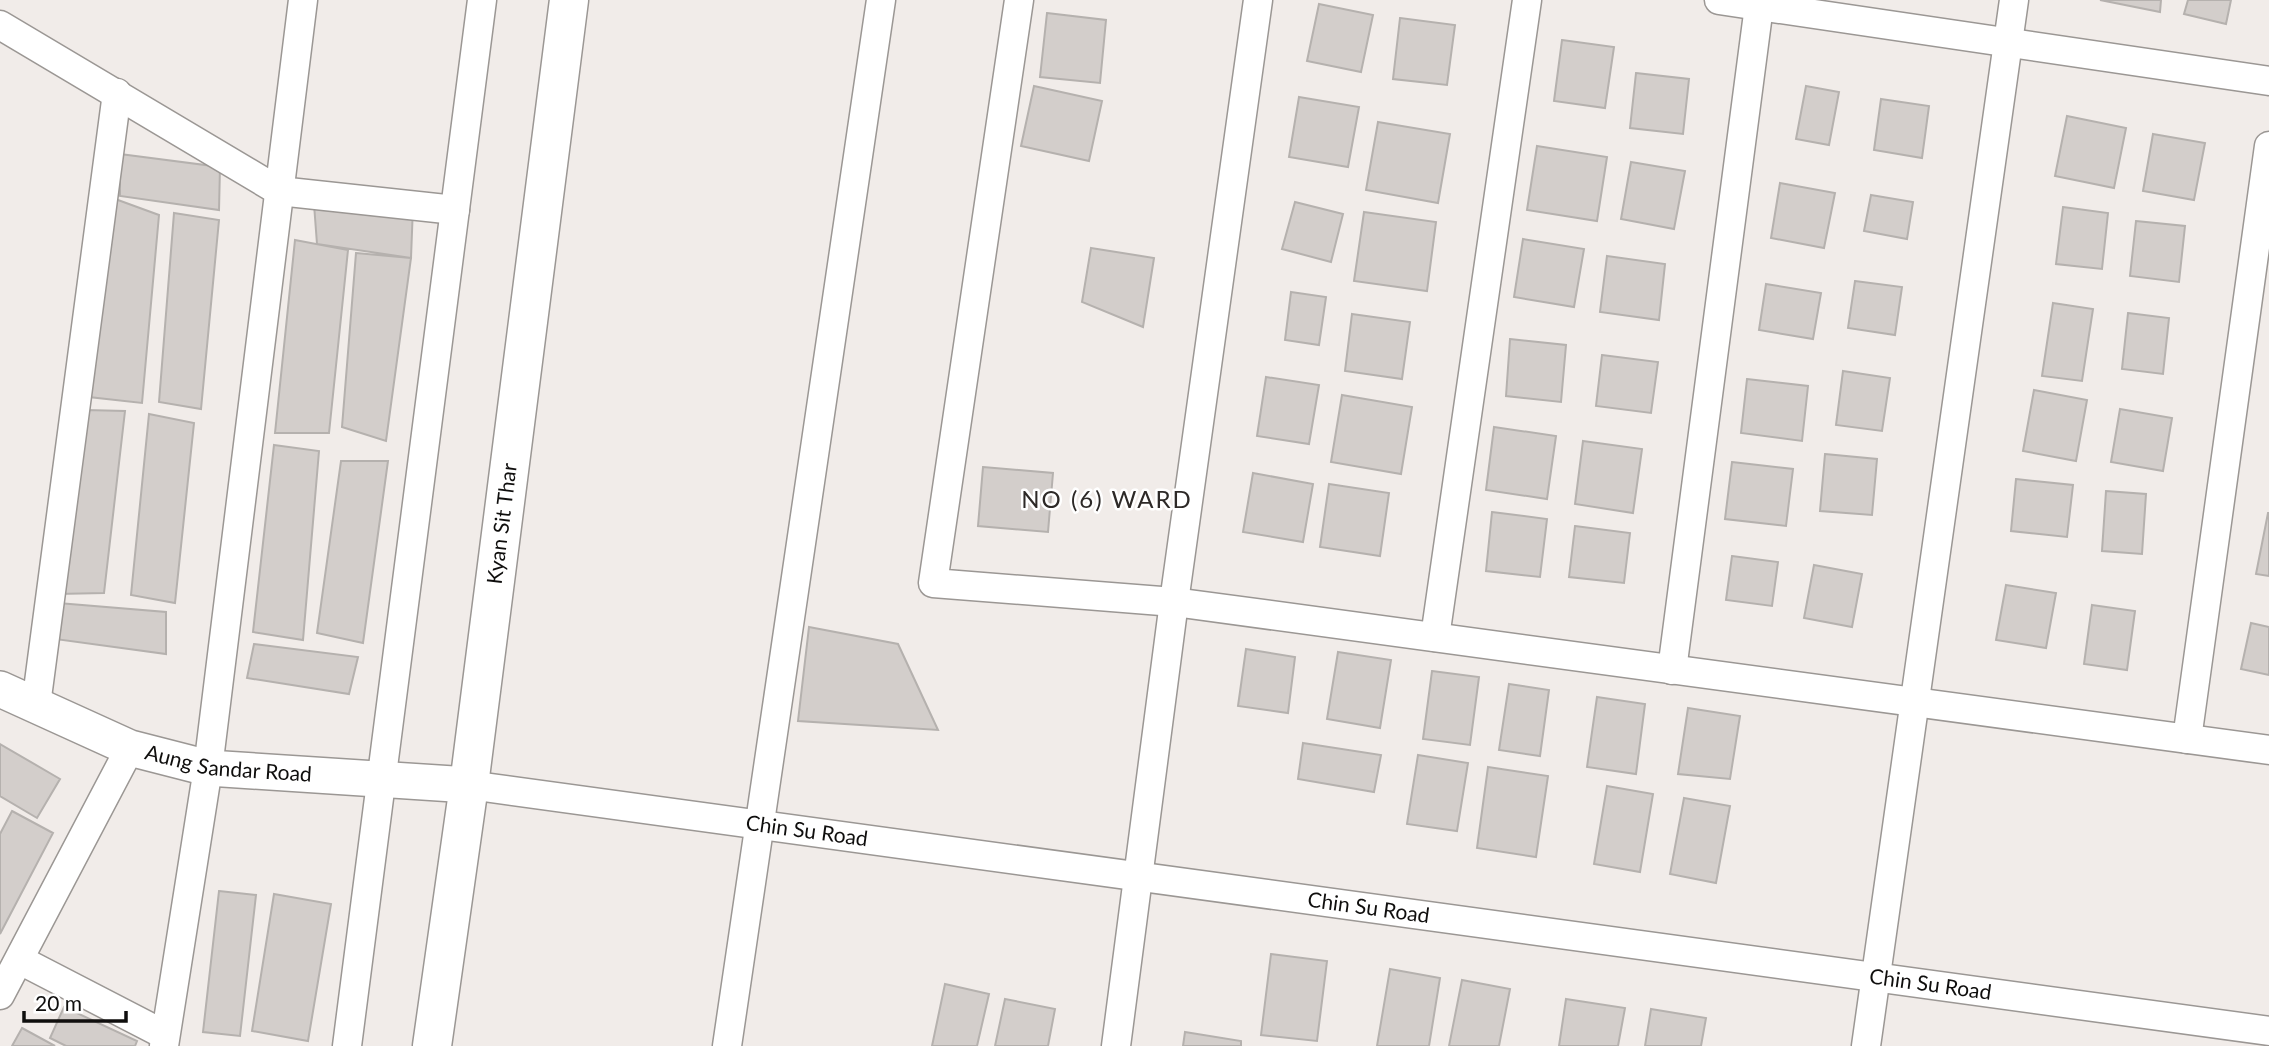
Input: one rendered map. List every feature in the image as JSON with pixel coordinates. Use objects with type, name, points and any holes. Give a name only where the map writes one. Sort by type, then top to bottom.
[{"type":"main road","name":"Kyan Sit Thar","points":[[432,1046],[469,785],[569,0]]},
{"type":"street","points":[[20,960],[164,1041],[208,768],[303,0]]},
{"type":"street","points":[[347,1046],[482,0]]},
{"type":"street","points":[[727,1046],[881,0]]},
{"type":"street","points":[[1019,0],[933,583],[1174,602],[2269,750]]},
{"type":"street","points":[[1116,1046],[1174,602],[1258,0]]},
{"type":"street","points":[[1435,637],[1527,0]]},
{"type":"street","points":[[1719,0],[2269,81]]},
{"type":"street","points":[[1867,1046],[2014,0]]},
{"type":"street","points":[[1671,670],[1759,6]]},
{"type":"street","points":[[0,25],[279,191],[455,210]]},
{"type":"street","points":[[36,705],[117,93]]},
{"type":"street","points":[[2187,739],[2269,145]]},
{"type":"street","name":"Aung Sandar Road","points":[[0,689],[130,748],[208,768],[469,785]]},
{"type":"street","points":[[0,995],[130,748]]},
{"type":"street","name":"Chin Su Road","points":[[469,785],[2269,1031]]},
{"type":"building","points":[[2100,0],[2161,0],[2160,12]]},
{"type":"building","points":[[2188,0],[2231,0],[2226,24],[2184,14]]},
{"type":"building","points":[[1319,4],[1373,15],[1361,72],[1307,61]]},
{"type":"building","points":[[1047,13],[1106,20],[1100,83],[1040,77]]},
{"type":"building","points":[[1400,18],[1455,25],[1447,85],[1393,79]]},
{"type":"building","points":[[1562,40],[1614,47],[1605,108],[1554,101]]},
{"type":"building","points":[[1636,73],[1689,79],[1683,134],[1630,128]]},
{"type":"building","points":[[1034,86],[1102,101],[1089,161],[1021,146]]},
{"type":"building","points":[[1806,86],[1839,92],[1829,145],[1796,139]]},
{"type":"building","points":[[1299,97],[1359,107],[1348,167],[1289,157]]},
{"type":"building","points":[[1881,99],[1929,106],[1922,158],[1874,150]]},
{"type":"building","points":[[2067,116],[2126,128],[2114,188],[2055,176]]},
{"type":"building","points":[[1378,122],[1450,134],[1438,203],[1366,190]]},
{"type":"building","points":[[2153,134],[2205,143],[2194,200],[2143,191]]},
{"type":"building","points":[[1537,146],[1607,157],[1597,221],[1527,210]]},
{"type":"building","points":[[120,154],[220,167],[219,210],[120,196]]},
{"type":"building","points":[[1631,162],[1685,171],[1674,229],[1621,219]]},
{"type":"building","points":[[1780,183],[1835,193],[1824,248],[1771,238]]},
{"type":"building","points":[[1871,195],[1913,202],[1907,239],[1864,231]]},
{"type":"building","points":[[107,196],[159,215],[142,403],[80,396]]},
{"type":"building","points":[[1295,202],[1343,214],[1331,262],[1282,249]]},
{"type":"building","points":[[314,204],[413,206],[411,258],[317,244]]},
{"type":"building","points":[[2063,207],[2108,213],[2102,269],[2056,264]]},
{"type":"building","points":[[1364,212],[1436,222],[1427,291],[1354,281]]},
{"type":"building","points":[[174,213],[219,220],[201,409],[159,402]]},
{"type":"building","points":[[2136,221],[2185,226],[2179,282],[2130,276]]},
{"type":"building","points":[[1523,239],[1584,249],[1574,307],[1514,297]]},
{"type":"building","points":[[295,240],[348,250],[329,433],[275,433]]},
{"type":"building","points":[[1091,248],[1154,258],[1143,327],[1082,302]]},
{"type":"building","points":[[356,253],[411,258],[386,441],[342,427]]},
{"type":"building","points":[[1607,256],[1665,264],[1659,320],[1600,312]]},
{"type":"building","points":[[1855,281],[1902,287],[1895,335],[1848,328]]},
{"type":"building","points":[[1766,284],[1821,293],[1813,339],[1759,330]]},
{"type":"building","points":[[1291,292],[1326,297],[1319,345],[1285,340]]},
{"type":"building","points":[[2053,303],[2093,309],[2082,381],[2042,376]]},
{"type":"building","points":[[2128,313],[2169,318],[2163,374],[2122,369]]},
{"type":"building","points":[[1352,314],[1410,322],[1402,379],[1345,371]]},
{"type":"building","points":[[1510,339],[1566,345],[1561,402],[1506,396]]},
{"type":"building","points":[[1602,355],[1658,362],[1651,413],[1596,406]]},
{"type":"building","points":[[1843,371],[1890,378],[1882,431],[1836,425]]},
{"type":"building","points":[[1266,377],[1319,385],[1309,444],[1257,436]]},
{"type":"building","points":[[1747,379],[1808,386],[1802,441],[1741,433]]},
{"type":"building","points":[[2034,390],[2087,400],[2076,461],[2023,451]]},
{"type":"building","points":[[1342,395],[1412,407],[1401,474],[1331,462]]},
{"type":"building","points":[[2120,409],[2172,418],[2163,471],[2111,462]]},
{"type":"building","points":[[86,410],[125,411],[104,593],[57,594]]},
{"type":"building","points":[[149,414],[194,423],[175,603],[131,595]]},
{"type":"building","points":[[1494,427],[1556,436],[1547,499],[1486,490]]},
{"type":"building","points":[[1583,441],[1642,449],[1633,513],[1575,504]]},
{"type":"building","points":[[274,445],[319,451],[303,640],[253,632]]},
{"type":"building","points":[[1825,454],[1877,459],[1872,515],[1820,511]]},
{"type":"building","points":[[341,461],[388,461],[363,643],[317,633]]},
{"type":"building","points":[[1732,462],[1793,469],[1786,526],[1725,519]]},
{"type":"building","points":[[983,467],[1053,473],[1048,532],[978,526]]},
{"type":"building","points":[[1253,473],[1313,484],[1303,542],[1243,532]]},
{"type":"building","points":[[2016,479],[2073,485],[2067,537],[2011,531]]},
{"type":"building","points":[[1329,484],[1389,493],[1380,556],[1320,547]]},
{"type":"building","points":[[2106,491],[2146,494],[2142,554],[2102,551]]},
{"type":"building","points":[[1492,512],[1547,519],[1540,577],[1486,571]]},
{"type":"building","points":[[2269,513],[2269,576],[2256,574]]},
{"type":"building","points":[[1575,526],[1630,533],[1624,583],[1569,577]]},
{"type":"building","points":[[1732,556],[1778,562],[1772,606],[1726,600]]},
{"type":"building","points":[[1814,565],[1862,574],[1852,627],[1804,618]]},
{"type":"building","points":[[2006,585],[2056,593],[2046,648],[1996,640]]},
{"type":"building","points":[[58,603],[166,612],[166,654],[55,639]]},
{"type":"building","points":[[2092,605],[2135,611],[2127,670],[2084,664]]},
{"type":"building","points":[[2251,623],[2269,627],[2269,675],[2241,669]]},
{"type":"building","points":[[809,627],[898,644],[938,730],[798,721]]},
{"type":"building","points":[[254,644],[358,657],[349,694],[247,678]]},
{"type":"building","points":[[1246,649],[1295,657],[1288,713],[1238,706]]},
{"type":"building","points":[[1338,652],[1391,660],[1380,728],[1327,719]]},
{"type":"building","points":[[1432,671],[1479,677],[1470,745],[1423,739]]},
{"type":"building","points":[[1509,684],[1549,690],[1540,756],[1499,750]]},
{"type":"building","points":[[1597,697],[1645,704],[1636,774],[1587,767]]},
{"type":"building","points":[[1688,708],[1740,716],[1730,779],[1678,774]]},
{"type":"building","points":[[1303,743],[1381,755],[1374,792],[1298,779]]},
{"type":"building","points":[[0,744],[60,779],[37,818],[0,796]]},
{"type":"building","points":[[1418,755],[1468,763],[1457,831],[1407,824]]},
{"type":"building","points":[[1488,767],[1548,776],[1536,857],[1477,848]]},
{"type":"building","points":[[1607,786],[1653,794],[1640,872],[1594,864]]},
{"type":"building","points":[[1684,798],[1730,806],[1716,883],[1670,874]]},
{"type":"building","points":[[12,811],[53,833],[0,934],[0,834]]},
{"type":"building","points":[[219,891],[256,895],[240,1036],[203,1032]]},
{"type":"building","points":[[274,894],[331,904],[308,1041],[252,1031]]},
{"type":"building","points":[[1271,954],[1327,961],[1317,1041],[1261,1035]]},
{"type":"building","points":[[1390,969],[1440,978],[1429,1046],[1377,1046]]},
{"type":"building","points":[[1462,980],[1510,989],[1499,1046],[1449,1046]]},
{"type":"building","points":[[945,984],[989,994],[977,1046],[932,1046]]},
{"type":"building","points":[[1005,999],[1055,1009],[1048,1046],[995,1046]]},
{"type":"building","points":[[1566,999],[1625,1008],[1618,1046],[1559,1046]]},
{"type":"building","points":[[64,1007],[137,1041],[135,1046],[66,1046],[50,1038]]},
{"type":"building","points":[[1651,1009],[1706,1018],[1701,1046],[1645,1046]]},
{"type":"building","points":[[22,1028],[55,1046],[12,1046]]},
{"type":"building","points":[[1185,1032],[1241,1041],[1241,1046],[1183,1046]]},
{"type":"district","name":"NO (6) WARD","points":[[1107,500]]}]
